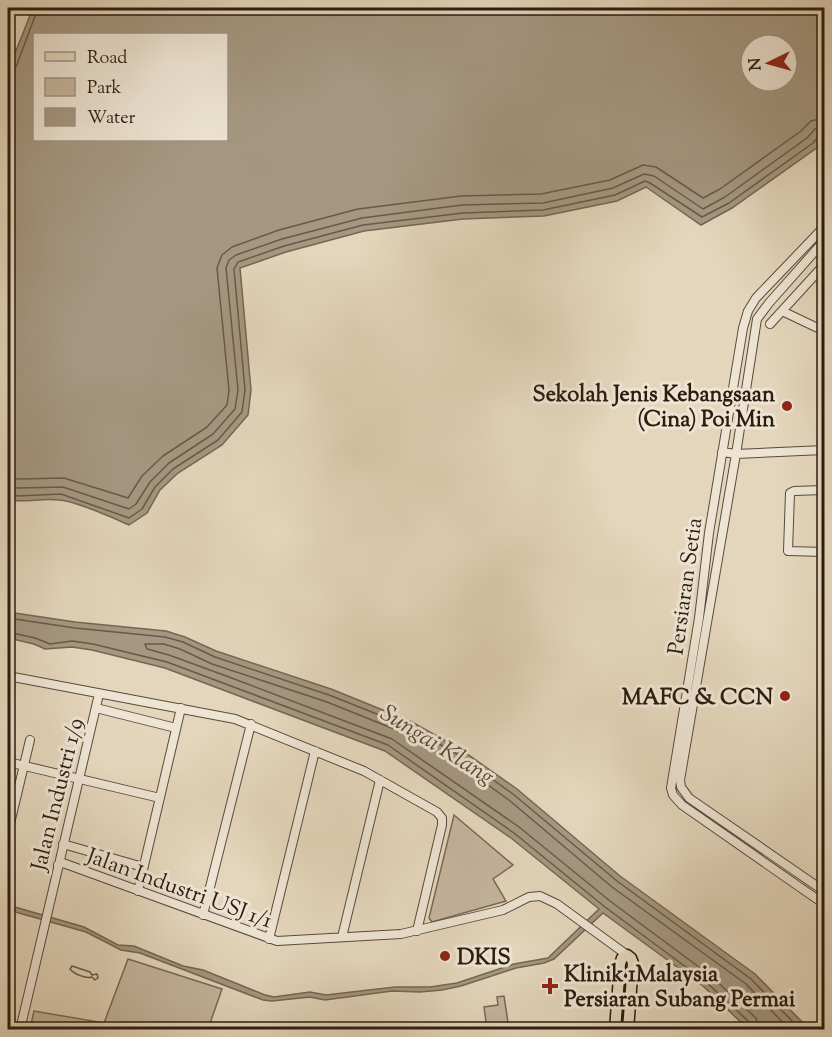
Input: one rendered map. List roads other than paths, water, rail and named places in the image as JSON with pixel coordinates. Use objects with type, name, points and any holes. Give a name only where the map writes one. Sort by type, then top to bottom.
[{"type":"main road","points":[[615,1029],[620,964],[622,957],[627,955],[631,957],[633,963],[628,1029]]},
{"type":"street","name":"Persiaran Setia","points":[[677,790],[672,780],[699,618],[705,558],[743,328],[748,311],[756,298],[825,227]]},
{"type":"street","name":"Persiaran Setia","points":[[677,790],[736,454],[757,319],[825,241]]},
{"type":"street","points":[[770,324],[825,265]]},
{"type":"street","points":[[782,311],[825,331]]},
{"type":"street","points":[[722,452],[736,454],[825,450]]},
{"type":"street","points":[[825,490],[794,490],[790,493],[788,551],[825,552]]},
{"type":"street","points":[[8,689],[9,676],[99,694],[215,713],[251,724],[315,751],[380,780],[437,812],[442,818],[442,825],[417,931]]},
{"type":"street","name":"Jalan Industri 1/9","points":[[20,1029],[99,694]]},
{"type":"street","name":"Jalan Industri 1/9","points":[[96,708],[177,728]]},
{"type":"street","points":[[138,891],[181,708]]},
{"type":"street","points":[[203,915],[251,724]]},
{"type":"street","points":[[8,832],[30,740]]},
{"type":"street","points":[[269,939],[315,751]]},
{"type":"street","points":[[8,762],[160,798]]},
{"type":"street","points":[[342,937],[380,780]]},
{"type":"street","points":[[677,790],[825,891]]},
{"type":"street","points":[[677,790],[682,805],[825,904]]},
{"type":"street","points":[[63,844],[144,867]]},
{"type":"street","name":"Jalan Industri USJ 1/1","points":[[58,865],[63,863],[278,941],[401,934],[503,910],[535,896],[545,897],[627,955]]},
{"type":"water","points":[[33,8],[824,8],[824,137],[818,147],[732,208],[701,225],[646,187],[617,201],[544,216],[463,219],[364,231],[286,252],[240,268],[251,390],[248,415],[222,445],[178,473],[160,490],[147,513],[129,525],[66,501],[8,500],[8,71]]},
{"type":"water","name":"Sungai Klang","points":[[8,612],[75,622],[166,631],[216,651],[331,689],[410,721],[460,749],[517,789],[620,876],[755,974],[809,1029],[748,1029],[703,986],[603,913],[554,959],[516,968],[461,986],[420,992],[392,991],[325,1000],[310,997],[272,1001],[263,1000],[140,953],[121,950],[86,932],[8,910],[8,905],[84,927],[118,945],[134,946],[183,966],[203,970],[274,997],[310,992],[326,995],[457,983],[514,964],[548,958],[599,909],[511,838],[385,751],[165,668],[92,650],[72,647],[45,649],[8,638]]},
{"type":"waterway","points":[[735,1030],[743,1022]]},
{"type":"place","name":"Sekolah Jenis Kebangsaan (Cina) Poi Min","points":[[787,406]]},
{"type":"place","name":"MAFC & CCN","points":[[785,696]]},
{"type":"place","name":"DKIS","points":[[445,956]]},
{"type":"place","name":"Klinik 1Malaysia Persiaran Subang Permai","points":[[550,986]]}]
